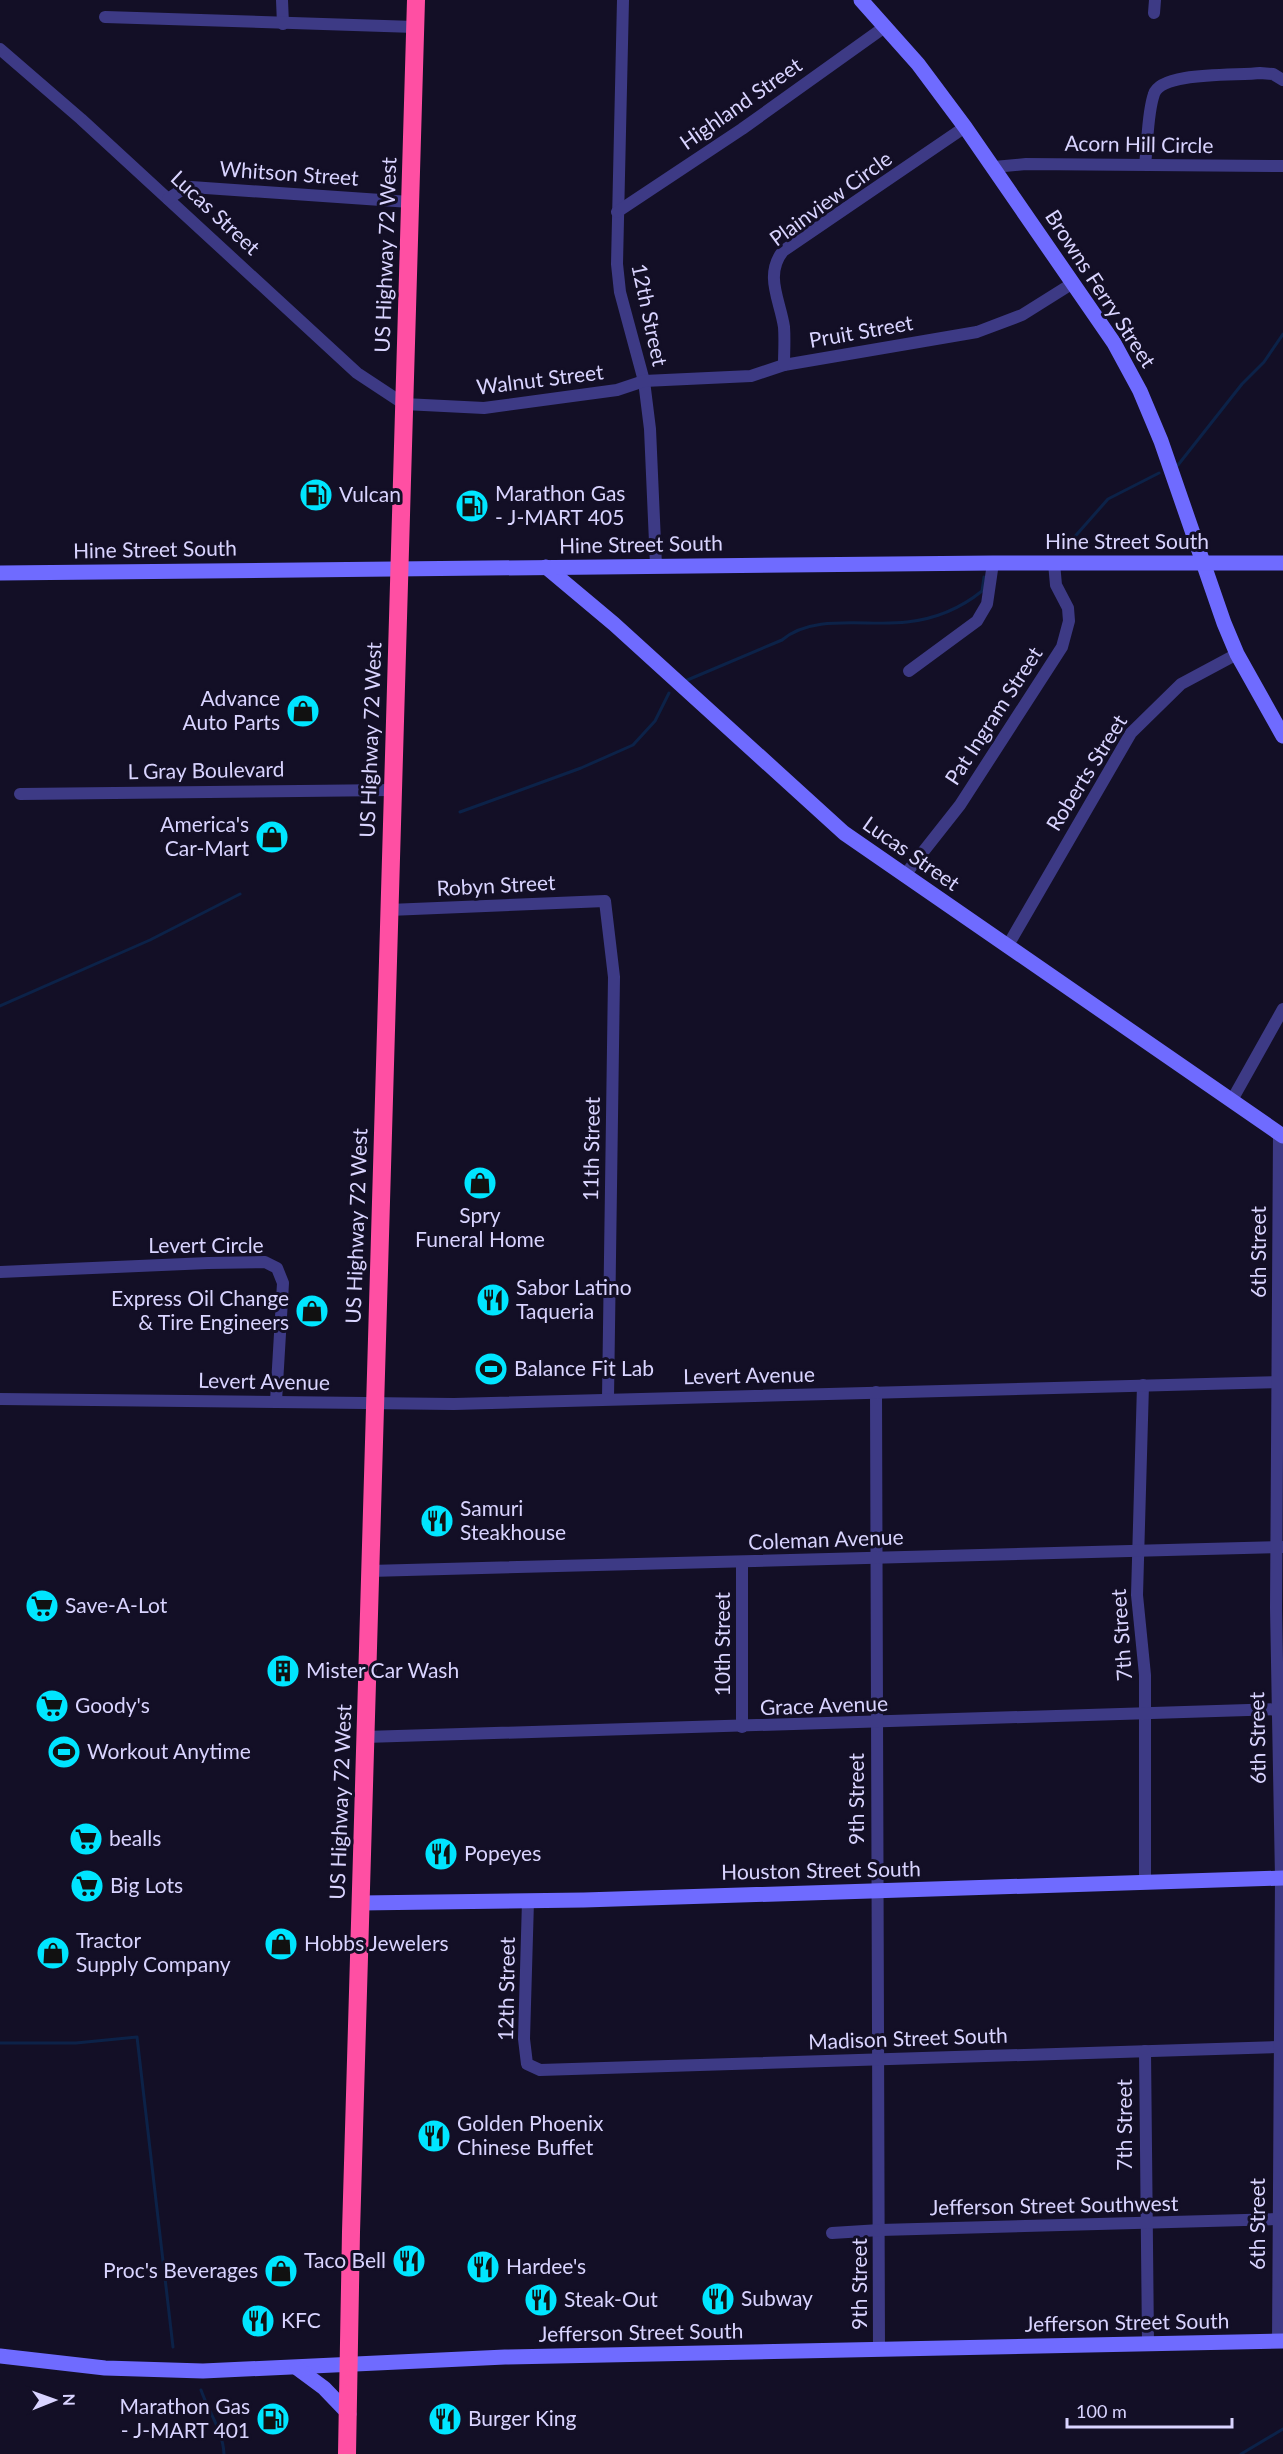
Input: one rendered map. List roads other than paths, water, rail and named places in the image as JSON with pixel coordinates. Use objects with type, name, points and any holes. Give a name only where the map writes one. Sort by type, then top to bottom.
[{"type":"highway","name":"US Highway 72 West","points":[[348,2454],[350,2240],[416,0]]},
{"type":"street","points":[[282,0],[283,24]]},
{"type":"street","name":"12th Street","points":[[622,0],[617,264],[620,292],[644,381],[650,429],[656,565]]},
{"type":"street","name":"Browns Ferry Street","points":[[861,0],[886,26],[994,167],[1114,343],[1140,391],[1237,654],[1283,736]]},
{"type":"street","points":[[1154,13],[1155,0]]},
{"type":"street","points":[[105,17],[415,27]]},
{"type":"street","name":"Highland Street","points":[[617,212],[742,129],[886,26]]},
{"type":"street","name":"Lucas Street","points":[[0,49],[168,199],[357,373],[404,404]]},
{"type":"street","points":[[1145,164],[1154,91],[1163,82],[1178,78],[1260,73],[1274,75],[1283,80]]},
{"type":"street","name":"Plainview Circle","points":[[784,365],[784,328],[772,275],[775,261],[783,251],[964,127]]},
{"type":"street","name":"Acorn Hill Circle","points":[[994,167],[1026,164],[1283,166]]},
{"type":"street","name":"Whitson Street","points":[[168,199],[180,190],[191,187],[410,202]]},
{"type":"street","name":"Pruit Street","points":[[644,381],[752,376],[784,365],[977,332],[1022,315],[1073,283]]},
{"type":"street","name":"Walnut Street","points":[[404,404],[484,408],[617,390],[644,381]]},
{"type":"street","points":[[909,671],[977,621],[987,604],[993,562]]},
{"type":"street","name":"Hine Street South","points":[[0,573],[993,562],[1283,563]]},
{"type":"street","name":"Pat Ingram Street","points":[[904,876],[960,805],[1062,647],[1069,615],[1056,585],[1054,563]]},
{"type":"street","name":"Lucas Street","points":[[546,567],[614,624],[822,814],[904,876],[1281,1135]]},
{"type":"street","name":"Roberts Street","points":[[1007,946],[1131,733],[1181,684],[1237,654]]},
{"type":"street","name":"L Gray Boulevard","points":[[20,794],[392,790]]},
{"type":"street","name":"Robyn Street","points":[[389,910],[605,901]]},
{"type":"street","name":"11th Street","points":[[605,901],[614,977],[608,1398]]},
{"type":"street","points":[[1232,1100],[1283,1009]]},
{"type":"street","name":"6th Street","points":[[1280,2342],[1278,2047],[1282,1878],[1281,1135]]},
{"type":"street","name":"Levert Circle","points":[[0,1272],[265,1262],[277,1268],[283,1283],[276,1401]]},
{"type":"street","name":"Levert Avenue","points":[[0,1398],[454,1404],[608,1398],[1280,1382]]},
{"type":"street","name":"7th Street","points":[[1143,1385],[1137,1595],[1145,1676],[1147,1769],[1143,1849],[1145,1882]]},
{"type":"street","name":"9th Street","points":[[876,1392],[879,2349]]},
{"type":"street","name":"Coleman Avenue","points":[[369,1571],[1280,1547]]},
{"type":"street","name":"10th Street","points":[[742,1562],[742,1727]]},
{"type":"street","name":"Grace Avenue","points":[[365,1737],[876,1724],[1280,1710]]},
{"type":"street","name":"Houston Street South","points":[[360,1903],[528,1901],[1282,1878]]},
{"type":"street","name":"12th Street","points":[[528,1901],[524,2039],[527,2064],[540,2070]]},
{"type":"street","name":"Madison Street South","points":[[540,2070],[1278,2047]]},
{"type":"street","name":"7th Street","points":[[1145,2051],[1144,2223],[1148,2343]]},
{"type":"street","name":"Jefferson Street Southwest","points":[[832,2233],[1278,2219]]},
{"type":"street","name":"Jefferson Street South","points":[[0,2356],[148,2371],[350,2366],[505,2357],[1280,2342]]},
{"type":"street","points":[[297,2368],[324,2388],[349,2414]]},
{"type":"waterway","points":[[1178,465],[1242,384],[1264,362],[1283,334]]},
{"type":"waterway","points":[[1063,550],[1108,499],[1159,473]]},
{"type":"waterway","points":[[685,681],[810,626],[907,622],[937,615],[965,603],[982,591],[984,577]]},
{"type":"waterway","points":[[460,812],[581,768],[633,745],[655,721],[669,693]]},
{"type":"waterway","points":[[0,1006],[150,940],[240,894]]},
{"type":"waterway","points":[[0,2043],[76,2043],[137,2037],[173,2347]]},
{"type":"waterway","points":[[201,2390],[218,2430],[224,2454]]},
{"type":"waterway","points":[[1241,2454],[1283,2429]]},
{"type":"place","name":"Vulcan","points":[[316,495]]},
{"type":"place","name":"Marathon Gas - J-MART 405","points":[[472,506]]},
{"type":"place","name":"Advance Auto Parts","points":[[303,711]]},
{"type":"place","name":"America's Car-Mart","points":[[272,837]]},
{"type":"place","name":"Spry Funeral Home","points":[[480,1183]]},
{"type":"place","name":"Sabor Latino Taqueria","points":[[493,1300]]},
{"type":"place","name":"Express Oil Change & Tire Engineers","points":[[312,1311]]},
{"type":"place","name":"Balance Fit Lab","points":[[491,1369]]},
{"type":"place","name":"Samuri Steakhouse","points":[[437,1521]]},
{"type":"place","name":"Save-A-Lot","points":[[42,1606]]},
{"type":"place","name":"Mister Car Wash","points":[[283,1671]]},
{"type":"place","name":"Goody's","points":[[52,1706]]},
{"type":"place","name":"Workout Anytime","points":[[64,1752]]},
{"type":"place","name":"bealls","points":[[86,1839]]},
{"type":"place","name":"Popeyes","points":[[441,1854]]},
{"type":"place","name":"Big Lots","points":[[87,1886]]},
{"type":"place","name":"Hobbs Jewelers","points":[[281,1944]]},
{"type":"place","name":"Tractor Supply Company","points":[[53,1953]]},
{"type":"place","name":"Golden Phoenix Chinese Buffet","points":[[434,2136]]},
{"type":"place","name":"Taco Bell","points":[[409,2261]]},
{"type":"place","name":"Hardee's","points":[[483,2267]]},
{"type":"place","name":"Proc's Beverages","points":[[281,2271]]},
{"type":"place","name":"Subway","points":[[718,2299]]},
{"type":"place","name":"Steak-Out","points":[[541,2300]]},
{"type":"place","name":"KFC","points":[[258,2321]]},
{"type":"place","name":"Marathon Gas - J-MART 401","points":[[273,2419]]},
{"type":"place","name":"Burger King","points":[[445,2419]]}]
